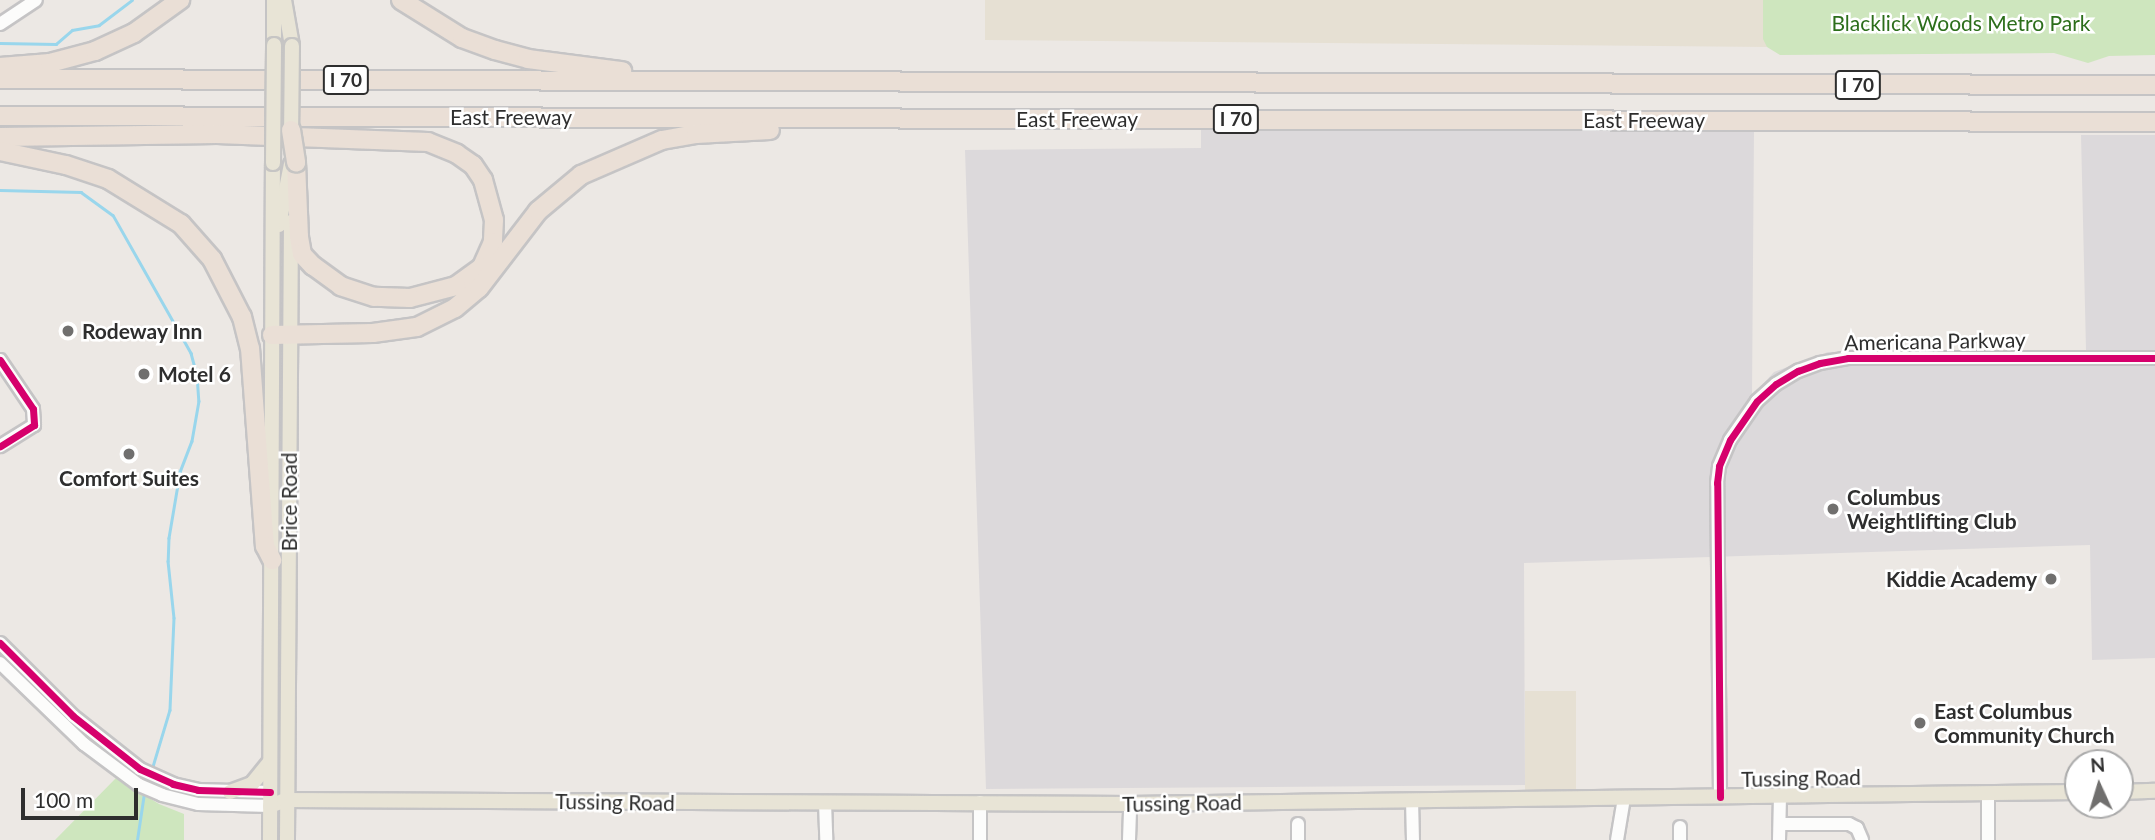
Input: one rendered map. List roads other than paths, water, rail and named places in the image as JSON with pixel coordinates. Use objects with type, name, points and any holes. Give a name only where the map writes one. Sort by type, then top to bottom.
[{"type":"highway","points":[[0,67],[50,63],[94,51],[134,33],[180,0]]},
{"type":"highway","points":[[401,0],[462,38],[495,50],[528,59],[692,80]]},
{"type":"highway","name":"East Freeway","points":[[0,79],[2155,85]]},
{"type":"highway","name":"East Freeway","points":[[0,116],[2155,121]]},
{"type":"highway","points":[[281,335],[393,331],[417,327],[439,317],[479,288],[538,211],[558,192],[605,162],[662,140],[730,131],[1106,120]]},
{"type":"highway","points":[[0,137],[217,134],[428,142],[457,154],[473,165],[483,180],[494,220],[493,242],[482,267],[456,286],[410,298],[374,297],[341,286],[313,266],[302,254],[299,237],[294,164],[291,130]]},
{"type":"highway","points":[[0,152],[66,165],[118,184],[181,224],[212,259],[242,317],[250,348],[265,546],[272,560]]},
{"type":"main road","name":"Brice Road","points":[[274,0],[272,261],[281,335],[287,840]]},
{"type":"main road","points":[[284,0],[292,46]]},
{"type":"main road","points":[[291,130],[292,0]]},
{"type":"main road","name":"Brice Road","points":[[272,261],[294,164]]},
{"type":"main road","name":"Brice Road","points":[[270,840],[272,560],[281,335],[294,164]]},
{"type":"main road","points":[[230,792],[253,784],[271,761]]},
{"type":"main road","points":[[2134,792],[2155,791]]},
{"type":"main road","name":"Tussing Road","points":[[286,800],[1130,804],[2064,792]]},
{"type":"main road","points":[[270,799],[286,800]]},
{"type":"street","points":[[5,22],[36,0]]},
{"type":"street","name":"Americana Parkway","points":[[1720,797],[1717,483],[1719,466],[1730,440],[1757,401],[1776,384],[1798,371],[1819,363],[1848,358],[2155,358]]},
{"type":"street","points":[[0,360],[33,409],[34,425],[0,446]]},
{"type":"street","points":[[0,643],[79,721],[140,769],[165,781],[198,790],[270,799]]},
{"type":"street","points":[[0,663],[60,723],[131,780],[160,794],[201,804],[270,799]]},
{"type":"street","points":[[1988,793],[1988,840]]},
{"type":"street","points":[[1779,840],[1780,796]]},
{"type":"street","points":[[1617,840],[1624,798]]},
{"type":"street","points":[[1412,800],[1413,840]]},
{"type":"street","points":[[825,802],[826,840]]},
{"type":"street","points":[[980,802],[980,840]]},
{"type":"street","points":[[1129,840],[1130,804]]},
{"type":"street","points":[[1298,824],[1298,840]]},
{"type":"street","points":[[1780,824],[1849,824],[1857,828],[1862,840]]},
{"type":"waterway","points":[[0,43],[56,44],[72,30],[99,25],[132,0]]},
{"type":"waterway","points":[[0,190],[81,192],[113,215],[191,353],[197,375],[199,401],[192,441],[180,473],[169,538],[168,561],[174,618],[170,710],[152,770]]},
{"type":"waterway","points":[[137,840],[144,793]]},
{"type":"place","name":"Rodeway Inn","points":[[68,331]]},
{"type":"place","name":"Motel 6","points":[[144,374]]},
{"type":"place","name":"Comfort Suites","points":[[129,454]]},
{"type":"place","name":"Columbus Weightlifting Club","points":[[1833,509]]},
{"type":"place","name":"Kiddie Academy","points":[[2051,579]]},
{"type":"place","name":"East Columbus Community Church","points":[[1920,723]]},
{"type":"park label","name":"Blacklick Woods Metro Park","points":[[1961,23]]}]
